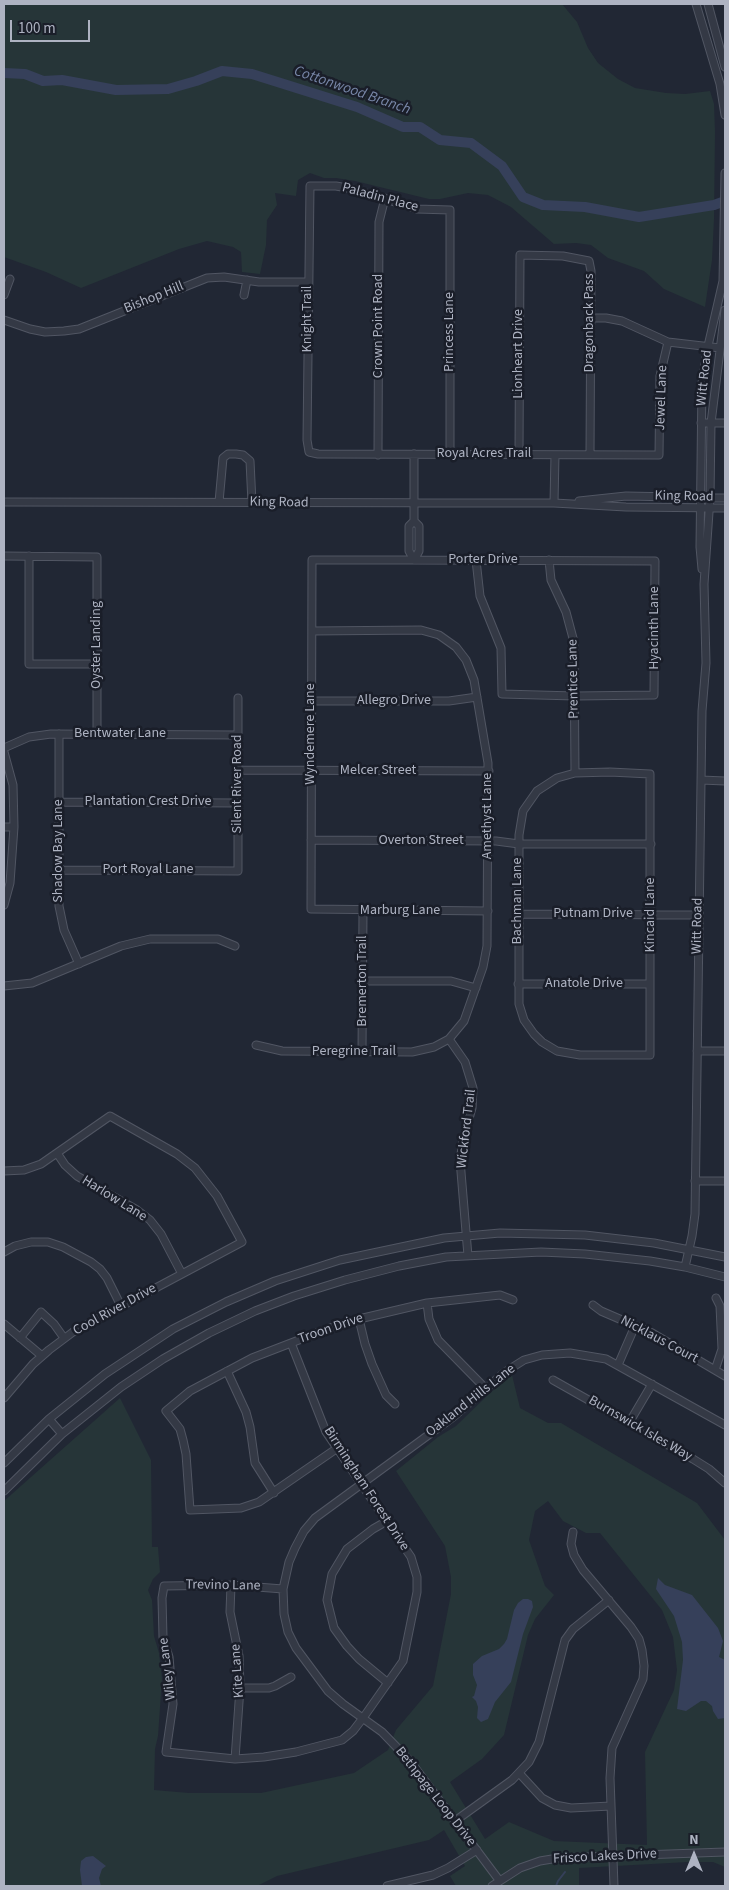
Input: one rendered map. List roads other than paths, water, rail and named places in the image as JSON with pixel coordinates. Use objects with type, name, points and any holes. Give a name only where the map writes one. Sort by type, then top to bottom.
[{"type":"street","points":[[696,4],[720,84],[725,116]]},
{"type":"street","points":[[708,4],[725,67]]},
{"type":"street","name":"Witt Road","points":[[686,1267],[695,1214],[698,914],[703,693],[706,663],[704,584],[700,547],[702,383],[722,281],[725,173]]},
{"type":"street","name":"Paladin Place","points":[[310,186],[345,187],[416,209],[450,210]]},
{"type":"street","name":"Knight Trail","points":[[309,452],[307,440],[310,186]]},
{"type":"street","name":"Crown Point Road","points":[[378,454],[380,222],[385,198]]},
{"type":"street","name":"Princess Lane","points":[[450,210],[450,454]]},
{"type":"street","name":"Dragonback Pass","points":[[520,255],[563,256],[589,261],[590,455]]},
{"type":"street","name":"Lionheart Drive","points":[[519,454],[520,255]]},
{"type":"street","name":"Bishop Hill","points":[[4,320],[45,332],[78,329],[206,278],[224,277],[258,282],[308,282]]},
{"type":"street","points":[[4,295],[10,279]]},
{"type":"street","points":[[244,294],[247,280]]},
{"type":"street","name":"Witt Road","points":[[704,584],[710,498],[711,423],[725,310]]},
{"type":"street","points":[[590,318],[622,321],[668,342],[720,348]]},
{"type":"street","name":"Jewel Lane","points":[[659,455],[660,376],[668,342]]},
{"type":"street","points":[[701,423],[725,424]]},
{"type":"street","name":"Royal Acres Trail","points":[[309,452],[318,454],[659,455]]},
{"type":"street","points":[[219,502],[224,455],[236,454],[243,455],[250,461],[252,503]]},
{"type":"street","points":[[414,454],[414,521],[419,526],[419,551],[414,560]]},
{"type":"street","points":[[554,503],[555,455]]},
{"type":"street","name":"King Road","points":[[554,503],[626,496],[725,498]]},
{"type":"street","name":"King Road","points":[[4,502],[554,503],[626,507],[725,508]]},
{"type":"street","points":[[4,556],[29,556],[29,664],[97,664]]},
{"type":"street","name":"Oyster Landing","points":[[29,556],[97,557],[97,734]]},
{"type":"street","name":"Porter Drive","points":[[312,560],[655,561]]},
{"type":"street","name":"Wyndemere Lane","points":[[311,909],[312,560]]},
{"type":"street","points":[[476,560],[480,596],[501,648],[502,694],[575,696]]},
{"type":"street","name":"Prentice Lane","points":[[549,560],[551,580],[566,612],[573,634],[575,650],[575,773]]},
{"type":"street","name":"Hyacinth Lane","points":[[575,696],[654,695],[655,561]]},
{"type":"street","name":"Amethyst Lane","points":[[312,631],[422,630],[440,635],[456,647],[471,669],[489,771],[486,953],[464,1021],[449,1039]]},
{"type":"street","name":"Allegro Drive","points":[[312,701],[449,701],[477,697]]},
{"type":"street","name":"Silent River Road","points":[[238,698],[238,871]]},
{"type":"street","name":"Bentwater Lane","points":[[4,748],[29,737],[59,734],[238,735]]},
{"type":"street","name":"Shadow Bay Lane","points":[[59,734],[59,906],[64,930],[79,964]]},
{"type":"street","points":[[4,752],[13,785],[14,827],[10,883],[4,905]]},
{"type":"street","name":"Melcer Street","points":[[238,770],[489,771]]},
{"type":"street","name":"Kincaid Lane","points":[[575,773],[650,774],[650,1055]]},
{"type":"street","name":"Bachman Lane","points":[[575,773],[557,778],[541,787],[523,811],[519,829],[519,1004],[524,1020],[538,1039],[563,1053],[580,1055],[650,1055]]},
{"type":"street","points":[[701,780],[725,781]]},
{"type":"street","name":"Plantation Crest Drive","points":[[59,802],[238,803]]},
{"type":"street","points":[[4,828],[14,827]]},
{"type":"street","name":"Overton Street","points":[[311,840],[488,841],[519,844],[651,844]]},
{"type":"street","name":"Port Royal Lane","points":[[59,870],[238,871]]},
{"type":"street","name":"Marburg Lane","points":[[311,909],[488,911]]},
{"type":"street","name":"Bremerton Trail","points":[[362,1052],[363,910]]},
{"type":"street","name":"Putnam Drive","points":[[518,914],[698,914]]},
{"type":"street","points":[[5,985],[32,983],[121,946],[150,939],[218,939],[235,946]]},
{"type":"street","points":[[362,980],[447,981],[476,988]]},
{"type":"street","name":"Anatole Drive","points":[[518,984],[650,984]]},
{"type":"street","name":"Peregrine Trail","points":[[256,1045],[282,1051],[423,1051],[440,1045],[449,1039]]},
{"type":"street","name":"Wickford Trail","points":[[449,1039],[465,1062],[473,1088],[472,1108],[461,1152],[460,1168],[468,1256]]},
{"type":"street","points":[[697,1051],[725,1051]]},
{"type":"street","name":"Cool River Drive","points":[[4,1398],[42,1356],[64,1338],[242,1242],[217,1196],[200,1173],[177,1154],[110,1116],[57,1153]]},
{"type":"street","points":[[4,1171],[30,1169],[42,1164],[57,1153]]},
{"type":"street","name":"Harlow Lane","points":[[57,1153],[77,1176],[137,1210],[150,1220],[182,1274]]},
{"type":"street","points":[[695,1181],[725,1181]]},
{"type":"street","points":[[4,1463],[49,1419],[105,1374],[173,1329],[226,1302],[275,1281],[340,1260],[444,1238],[500,1233],[585,1235],[654,1243],[725,1257]]},
{"type":"street","points":[[4,1252],[20,1244],[37,1241],[58,1244],[91,1262],[107,1278],[122,1306]]},
{"type":"street","points":[[4,1491],[62,1434],[121,1387],[163,1359],[209,1333],[255,1311],[345,1280],[399,1266],[446,1257],[541,1252],[585,1254],[650,1261],[686,1267],[725,1278]]},
{"type":"street","name":"Troon Drive","points":[[274,1493],[259,1502],[241,1508],[190,1510],[186,1454],[183,1440],[180,1429],[166,1411],[190,1391],[276,1347],[358,1319],[427,1303],[500,1295],[513,1300]]},
{"type":"street","points":[[715,1370],[722,1349],[720,1306],[716,1298]]},
{"type":"street","points":[[427,1303],[429,1319],[438,1340],[485,1388]]},
{"type":"street","name":"Nicklaus Court","points":[[593,1305],[601,1311],[652,1332],[725,1376]]},
{"type":"street","points":[[20,1338],[41,1312],[54,1324],[64,1338]]},
{"type":"street","points":[[358,1319],[372,1364],[386,1395],[395,1404]]},
{"type":"street","points":[[4,1324],[42,1356]]},
{"type":"street","points":[[618,1365],[635,1326]]},
{"type":"street","name":"Birmingham Forest Drive","points":[[166,1752],[235,1759],[296,1752],[342,1740],[353,1731],[403,1662],[417,1592],[417,1577],[411,1558],[326,1432],[291,1343]]},
{"type":"street","name":"Oakland Hills Lane","points":[[362,1484],[453,1418],[505,1372],[524,1360],[542,1355],[570,1352],[606,1360],[725,1425]]},
{"type":"street","points":[[227,1371],[246,1412],[255,1463],[274,1493],[336,1449]]},
{"type":"street","name":"Burnswick Isles Way","points":[[553,1380],[709,1469],[725,1483]]},
{"type":"street","points":[[629,1423],[652,1384]]},
{"type":"street","points":[[49,1419],[62,1434]]},
{"type":"street","name":"Bethpage Loop Drive","points":[[362,1484],[315,1518],[304,1531],[289,1562],[282,1589],[288,1632],[296,1648],[328,1691],[382,1732],[410,1761],[499,1880]]},
{"type":"street","points":[[387,1521],[373,1529],[348,1549],[332,1574],[327,1600],[334,1628],[347,1646],[359,1659],[388,1683]]},
{"type":"street","points":[[573,1532],[571,1544],[574,1555],[583,1570],[639,1639],[644,1666],[642,1679],[612,1748],[610,1762],[614,1886]]},
{"type":"street","name":"Trevino Lane","points":[[164,1586],[232,1585],[282,1589]]},
{"type":"street","name":"Kite Lane","points":[[232,1585],[230,1612],[239,1656],[240,1688],[235,1759]]},
{"type":"street","name":"Wiley Lane","points":[[164,1586],[162,1598],[163,1637],[169,1657],[173,1704],[166,1752]]},
{"type":"street","points":[[455,1821],[512,1780],[529,1762],[539,1742],[565,1640],[573,1629],[609,1600]]},
{"type":"street","points":[[240,1688],[268,1688],[291,1677]]},
{"type":"street","points":[[519,1773],[542,1798],[555,1805],[571,1808],[611,1806]]},
{"type":"street","points":[[387,1886],[433,1875],[477,1850]]},
{"type":"street","name":"Frisco Lakes Drive","points":[[492,1886],[520,1868],[540,1861],[558,1858],[725,1852]]},
{"type":"water","points":[[658,1578],[665,1585],[692,1595],[718,1628],[723,1641],[719,1657],[725,1660],[725,1718],[718,1719],[712,1706],[706,1701],[701,1701],[686,1711],[677,1709],[683,1660],[682,1642],[674,1616],[656,1589]]},
{"type":"water","points":[[523,1599],[532,1601],[533,1607],[523,1634],[511,1682],[495,1702],[488,1719],[481,1722],[477,1718],[478,1707],[476,1701],[472,1697],[477,1685],[473,1675],[473,1664],[482,1656],[499,1649],[504,1644],[514,1610]]},
{"type":"water","points":[[93,1856],[106,1866],[102,1869],[99,1878],[101,1886],[82,1886],[81,1861],[86,1857]]},
{"type":"waterway","name":"Cottonwood Branch","points":[[4,73],[25,74],[43,81],[62,80],[116,90],[168,89],[222,71],[252,74],[357,107],[403,127],[420,127],[440,140],[471,143],[502,166],[523,197],[543,205],[585,207],[639,217],[714,205],[725,201]]},
{"type":"waterway","points":[[556,1886],[565,1872]]}]
